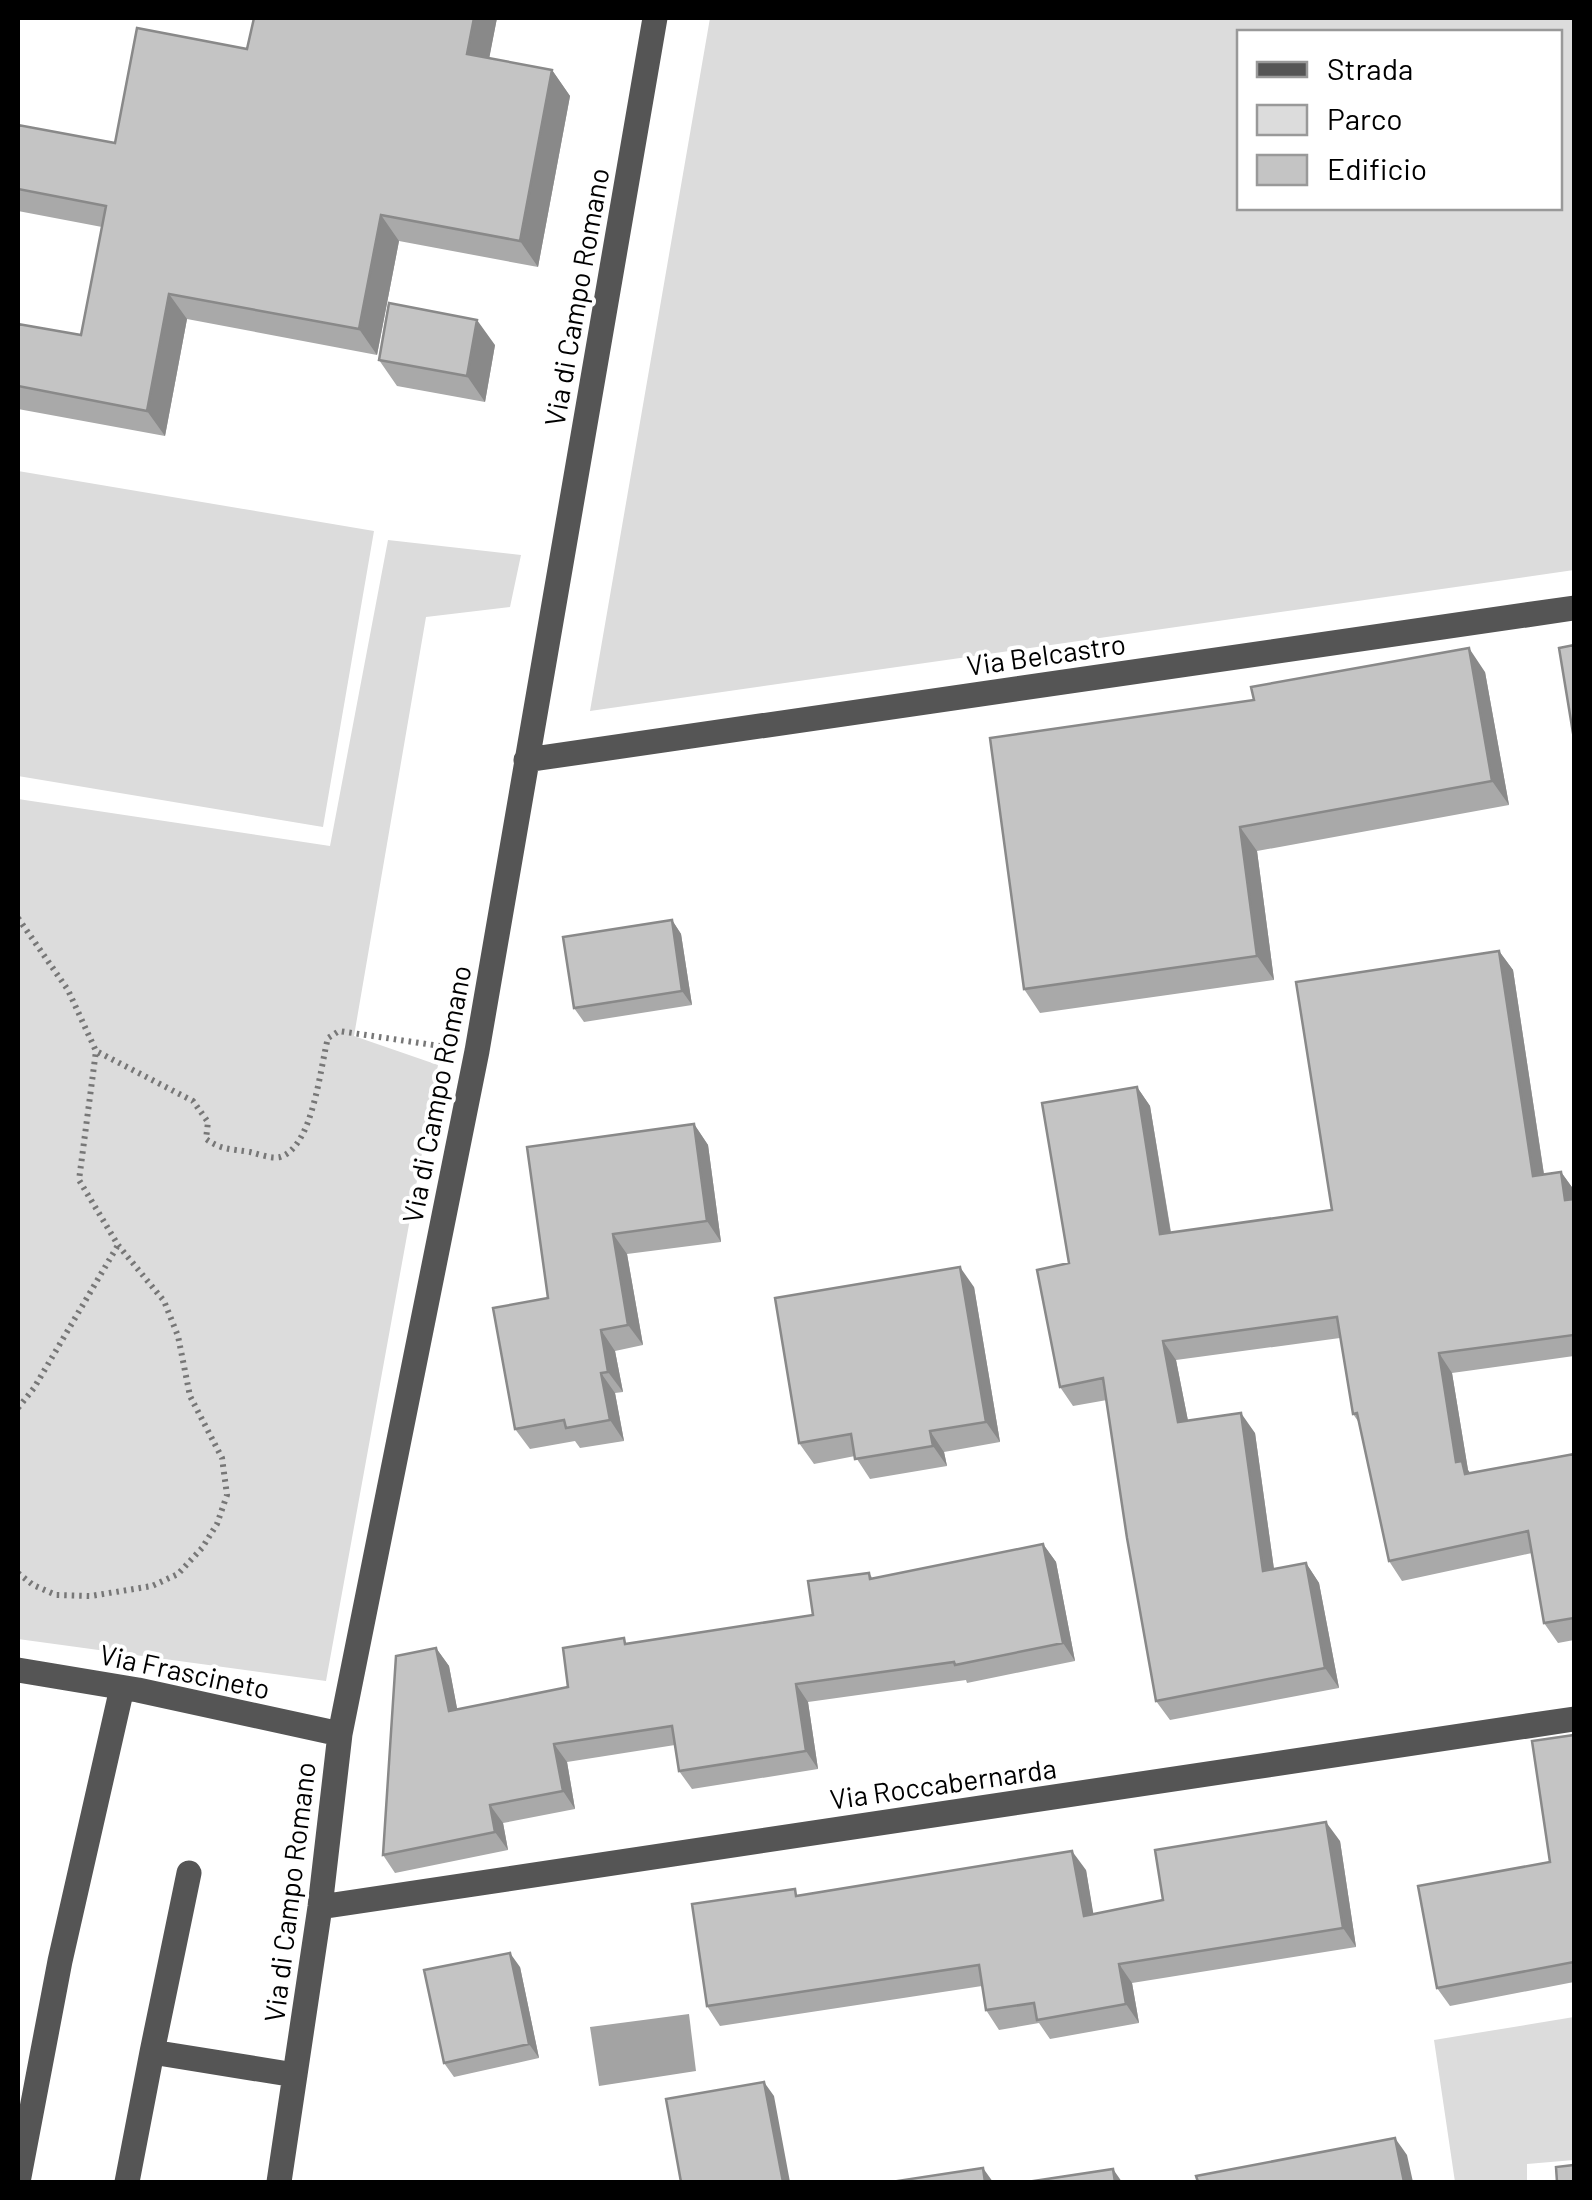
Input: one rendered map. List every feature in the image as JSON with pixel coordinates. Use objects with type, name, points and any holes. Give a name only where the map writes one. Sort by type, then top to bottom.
[{"type":"street","name":"Via di Campo Romano","points":[[280,2182],[320,1906],[340,1734],[477,1051],[655,18]]},
{"type":"street","name":"Via Belcastro","points":[[526,760],[1574,608]]},
{"type":"street","name":"Via Frascineto","points":[[18,1670],[340,1734]]},
{"type":"street","points":[[18,2182],[28,2070],[60,1961],[122,1688]]},
{"type":"street","name":"Via Roccabernarda","points":[[320,1906],[1574,1720]]},
{"type":"street","points":[[127,2182],[189,1873]]},
{"type":"street","points":[[152,2052],[295,2075]]},
{"type":"path","points":[[18,918],[68,990],[96,1052],[80,1180],[118,1245],[164,1300],[178,1336],[190,1396],[222,1458],[227,1496],[218,1524],[202,1548],[178,1574],[152,1586],[92,1596],[56,1595],[18,1573]]},
{"type":"path","points":[[96,1052],[193,1101],[208,1122],[206,1139],[219,1148],[276,1158],[289,1152],[303,1136],[312,1114],[328,1038],[339,1031],[477,1051]]},
{"type":"path","points":[[18,1408],[34,1388],[118,1245]]},
{"type":"green space","points":[[710,18],[1574,18],[1574,570],[590,711]]},
{"type":"green space","points":[[18,471],[374,531],[323,827],[18,776]]},
{"type":"green space","points":[[388,540],[521,555],[510,607],[426,617],[354,1036],[438,1065],[326,1681],[18,1639],[18,799],[330,846]]},
{"type":"green space","points":[[1574,2017],[1574,2160],[1527,2164],[1527,2182],[1455,2182],[1434,2040]]},
{"type":"shaded area","points":[[689,2014],[696,2071],[599,2086],[590,2027]]},
{"type":"building","points":[[254,18],[474,18],[467,54],[552,70],[520,241],[381,215],[359,329],[169,294],[147,411],[18,386],[18,324],[81,335],[106,206],[18,189],[18,125],[115,143],[137,28],[247,49]]},
{"type":"building","points":[[389,303],[477,320],[467,376],[379,360]]},
{"type":"building","points":[[1574,645],[1574,739],[1559,648]]},
{"type":"building","points":[[1469,648],[1492,781],[1240,827],[1257,956],[1024,989],[990,738],[1254,700],[1251,687]]},
{"type":"building","points":[[672,920],[682,991],[574,1008],[563,937]]},
{"type":"building","points":[[1499,951],[1533,1176],[1561,1172],[1565,1200],[1574,1199],[1574,1335],[1439,1353],[1456,1462],[1462,1461],[1465,1474],[1574,1454],[1574,1618],[1544,1623],[1528,1531],[1389,1561],[1357,1413],[1353,1414],[1337,1317],[1163,1341],[1178,1422],[1241,1413],[1263,1571],[1306,1563],[1325,1668],[1156,1701],[1103,1378],[1060,1387],[1037,1270],[1069,1263],[1042,1103],[1137,1087],[1160,1234],[1332,1210],[1296,982]]},
{"type":"building","points":[[694,1124],[707,1221],[613,1234],[628,1325],[601,1330],[608,1372],[601,1373],[610,1420],[566,1428],[564,1420],[515,1429],[493,1308],[548,1298],[527,1147]]},
{"type":"building","points":[[960,1267],[986,1422],[930,1431],[933,1446],[855,1459],[851,1434],[799,1443],[775,1298]]},
{"type":"building","points":[[1043,1544],[1063,1643],[955,1665],[954,1662],[796,1684],[806,1751],[679,1771],[672,1726],[554,1744],[563,1791],[490,1805],[495,1832],[383,1855],[396,1656],[436,1648],[449,1711],[568,1687],[563,1648],[624,1638],[625,1644],[813,1615],[808,1581],[869,1573],[870,1579]]},
{"type":"building","points":[[1574,1735],[1574,1962],[1437,1988],[1418,1886],[1550,1862],[1532,1741]]},
{"type":"building","points":[[1326,1822],[1343,1928],[1119,1964],[1126,2004],[1037,2020],[1034,2003],[986,2010],[979,1965],[707,2006],[692,1904],[795,1889],[796,1896],[1072,1851],[1084,1916],[1163,1900],[1155,1850]]},
{"type":"building","points":[[510,1953],[529,2044],[444,2063],[424,1970]]},
{"type":"building","points":[[764,2082],[783,2182],[681,2182],[666,2099]]},
{"type":"building","points":[[1395,2138],[1404,2182],[1198,2182],[1196,2176]]},
{"type":"building","points":[[1574,2165],[1574,2182],[1557,2182],[1556,2167]]},
{"type":"building","points":[[983,2168],[985,2182],[897,2181]]},
{"type":"building","points":[[1113,2169],[1115,2182],[1027,2182]]}]
